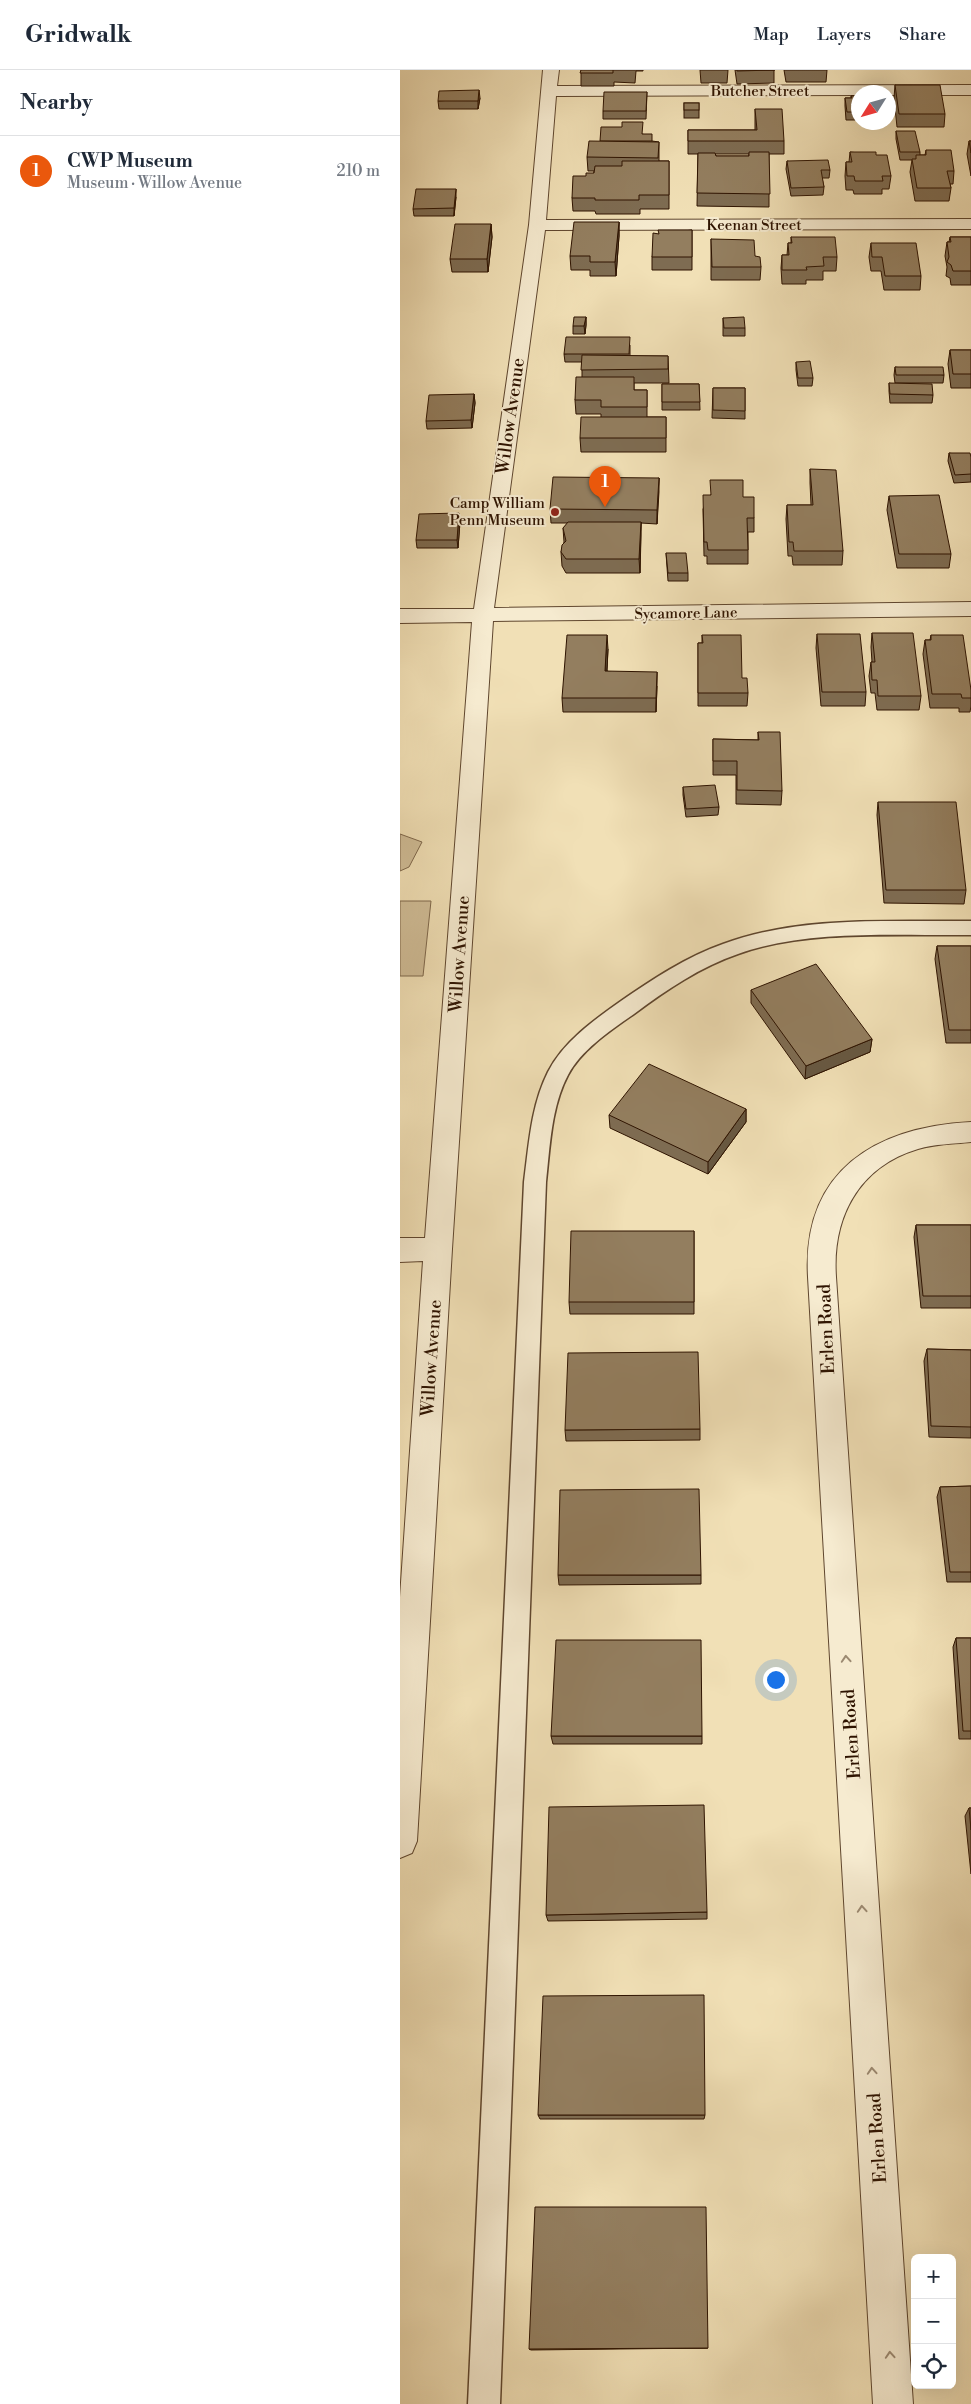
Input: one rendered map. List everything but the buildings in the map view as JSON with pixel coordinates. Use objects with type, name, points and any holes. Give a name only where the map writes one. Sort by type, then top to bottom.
[{"type":"street","name":"Butcher Street","points":[[550,80],[971,90]]},
{"type":"street","name":"Willow Avenue","points":[[400,1841],[438,1249],[484,616],[537,226],[550,80]]},
{"type":"street","name":"Keenan Street","points":[[537,226],[971,224]]},
{"type":"street","name":"Sycamore Lane","points":[[400,616],[971,609]]},
{"type":"street","name":"Erlen Road","points":[[893,2404],[822,1255],[823,1238],[834,1206],[845,1186],[859,1169],[896,1144],[959,1132]]},
{"type":"street","points":[[400,1250],[438,1249]]},
{"type":"lane","points":[[484,2404],[535,1182],[547,1098],[560,1069],[582,1045],[617,1015],[663,981],[721,953],[769,938],[842,929],[971,928]]},
{"type":"shaded area","points":[[400,834],[422,842],[409,867],[400,871]]},
{"type":"shaded area","points":[[400,901],[431,901],[423,976],[400,976]]},
{"type":"place","name":"CWP Museum","points":[[605,507]]},
{"type":"place","name":"Camp William Penn Museum","points":[[555,512]]}]
